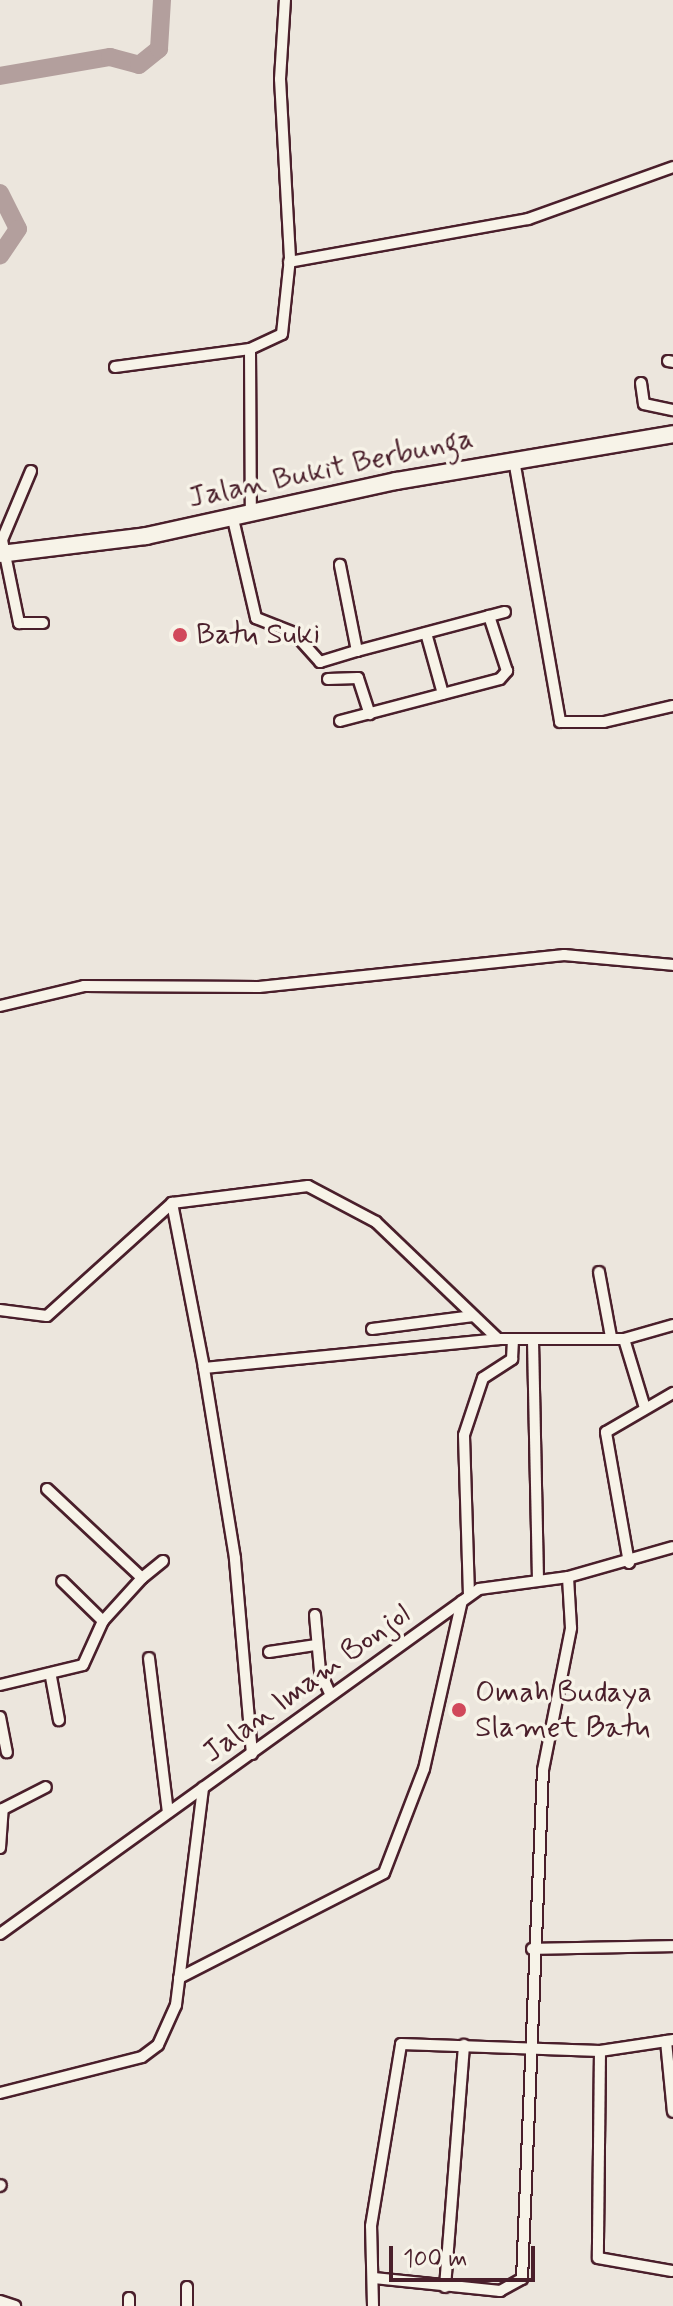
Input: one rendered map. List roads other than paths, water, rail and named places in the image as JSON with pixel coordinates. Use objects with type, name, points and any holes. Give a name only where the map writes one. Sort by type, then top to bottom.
[{"type":"main road","name":"Jalan Bukit Berbunga","points":[[2,553],[233,519],[514,460],[673,434]]},
{"type":"street","points":[[115,367],[250,349],[282,334],[289,262],[280,79],[285,0]]},
{"type":"street","points":[[289,262],[528,219],[673,167]]},
{"type":"street","points":[[250,349],[251,514]]},
{"type":"street","points":[[641,383],[644,404],[673,410]]},
{"type":"street","points":[[514,460],[560,722],[604,722],[673,706]]},
{"type":"street","points":[[31,471],[2,532],[2,553],[19,623],[43,623]]},
{"type":"street","points":[[233,519],[256,618],[294,633],[320,662],[505,612]]},
{"type":"street","points":[[340,565],[357,651]]},
{"type":"street","points":[[340,721],[505,676],[489,616]]},
{"type":"street","points":[[426,633],[443,694]]},
{"type":"street","points":[[328,679],[358,678],[370,714]]},
{"type":"street","points":[[0,1006],[84,986],[259,987],[564,955],[673,965]]},
{"type":"street","points":[[0,1310],[47,1316],[172,1203],[299,1186],[328,1190],[376,1222],[498,1339]]},
{"type":"street","points":[[172,1203],[204,1368],[235,1558],[252,1754]]},
{"type":"street","points":[[599,1272],[611,1337]]},
{"type":"street","points":[[372,1329],[473,1316]]},
{"type":"street","points":[[204,1368],[498,1339],[513,1342],[624,1339],[673,1325]]},
{"type":"street","points":[[624,1339],[645,1408]]},
{"type":"street","points":[[533,1341],[538,1579]]},
{"type":"street","points":[[179,1978],[384,1873],[424,1769],[466,1598],[464,1435],[483,1378],[512,1359],[513,1342]]},
{"type":"street","points":[[629,1563],[605,1439],[610,1427],[673,1393]]},
{"type":"street","points":[[47,1489],[142,1578]]},
{"type":"street","name":"Jalan Imam Bonjol","points":[[0,1934],[252,1754],[330,1693],[466,1598],[538,1579],[568,1577],[629,1563],[673,1547]]},
{"type":"street","points":[[0,1685],[51,1677],[80,1668],[103,1621],[142,1578],[163,1561]]},
{"type":"street","points":[[374,2278],[500,2291],[522,2279],[533,2047],[532,1949],[543,1770],[571,1628],[568,1577]]},
{"type":"street","points":[[62,1581],[103,1621]]},
{"type":"street","points":[[315,1615],[316,1645],[330,1693]]},
{"type":"street","points":[[269,1652],[316,1645]]},
{"type":"street","points":[[149,1658],[168,1812]]},
{"type":"street","points":[[51,1677],[59,1720]]},
{"type":"street","points":[[0,1717],[7,1752]]},
{"type":"street","points":[[0,1848],[3,1809],[46,1787]]},
{"type":"street","points":[[0,2093],[149,2054],[173,2014],[203,1788]]},
{"type":"street","points":[[532,1949],[673,1946]]},
{"type":"street","points":[[373,2306],[371,2226],[398,2047],[464,2045],[600,2051],[669,2040],[673,2112]]},
{"type":"street","points":[[445,2287],[464,2045]]},
{"type":"street","points":[[600,2051],[598,2258],[673,2271]]},
{"type":"street","points":[[187,2287],[187,2306]]},
{"type":"street","points":[[0,2301],[15,2306]]},
{"type":"waterway","points":[[0,76],[110,57],[139,65],[159,49],[162,0]]},
{"type":"waterway","points":[[0,193],[18,229],[0,256]]},
{"type":"place","name":"Batu Suki","points":[[180,635]]},
{"type":"place","name":"Omah Budaya Slamet Batu","points":[[459,1710]]}]
